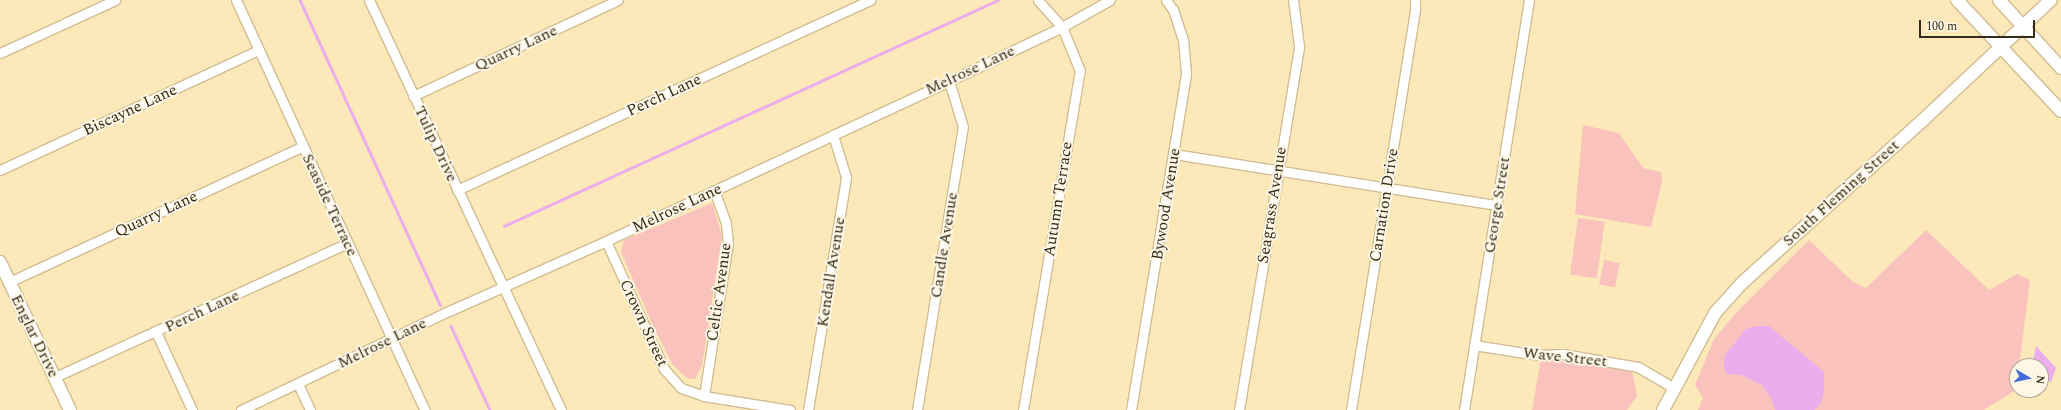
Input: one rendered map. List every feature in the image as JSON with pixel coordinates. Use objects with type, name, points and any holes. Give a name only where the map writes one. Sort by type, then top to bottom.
[{"type":"street","points":[[0,53],[115,0]]},
{"type":"street","name":"Seaside Terrace","points":[[236,0],[425,410]]},
{"type":"street","name":"Tulip Drive","points":[[369,0],[457,190],[504,287]]},
{"type":"street","name":"Quarry Lane","points":[[413,96],[618,0]]},
{"type":"street","name":"Perch Lane","points":[[457,190],[870,0]]},
{"type":"street","name":"Autumn Terrace","points":[[1023,410],[1080,71],[1062,27],[1038,0]]},
{"type":"street","name":"Melrose Lane","points":[[241,410],[392,338],[606,242],[949,81],[1062,27],[1110,0]]},
{"type":"street","name":"Bywood Avenue","points":[[1131,410],[1174,154],[1186,73],[1183,40],[1173,10],[1166,0]]},
{"type":"street","name":"Seagrass Avenue","points":[[1239,410],[1299,46],[1293,0]]},
{"type":"street","name":"Carnation Drive","points":[[1351,410],[1415,9],[1415,0]]},
{"type":"street","name":"George Street","points":[[1464,410],[1529,0]]},
{"type":"street","points":[[1957,0],[2061,111]]},
{"type":"street","points":[[1999,0],[2061,68]]},
{"type":"street","name":"South Fleming Street","points":[[1662,410],[1715,313],[1742,283],[2051,0]]},
{"type":"street","name":"Biscayne Lane","points":[[0,170],[259,50]]},
{"type":"street","name":"Candle Avenue","points":[[917,410],[962,127],[949,81]]},
{"type":"street","name":"Kendall Avenue","points":[[808,410],[846,177],[833,135]]},
{"type":"street","name":"Quarry Lane","points":[[9,282],[303,146]]},
{"type":"street","points":[[1174,154],[1497,205]]},
{"type":"street","name":"Celtic Avenue","points":[[704,396],[728,243],[726,223],[714,190]]},
{"type":"street","name":"Crown Street","points":[[606,242],[664,369],[681,388],[704,396],[790,410]]},
{"type":"street","name":"Perch Lane","points":[[55,377],[348,243]]},
{"type":"street","name":"Englar Drive","points":[[0,262],[70,410]]},
{"type":"street","points":[[504,287],[561,410]]},
{"type":"street","points":[[156,332],[192,410]]},
{"type":"street","name":"Wave Street","points":[[1474,345],[1537,355],[1563,354],[1638,367],[1674,388]]},
{"type":"street","points":[[298,384],[310,410]]},
{"type":"shaded area","points":[[1583,125],[1619,133],[1643,168],[1661,172],[1662,182],[1651,227],[1575,214]]},
{"type":"shaded area","points":[[712,203],[722,236],[702,365],[695,379],[687,378],[673,365],[655,330],[621,252],[624,240]]},
{"type":"shaded area","points":[[1578,218],[1605,222],[1597,278],[1570,274]]},
{"type":"shaded area","points":[[1926,230],[1989,290],[2017,274],[2030,280],[2020,358],[2009,358],[2009,394],[1984,410],[1698,410],[1703,398],[1695,385],[1714,339],[1736,313],[1809,240],[1853,282],[1866,288]]},
{"type":"shaded area","points":[[1604,260],[1620,263],[1615,288],[1599,285]]},
{"type":"shaded area","points":[[1757,326],[1769,326],[1824,372],[1824,391],[1821,403],[1814,410],[1775,410],[1771,398],[1762,385],[1741,375],[1727,374],[1724,368],[1725,355],[1746,329]]},
{"type":"shaded area","points":[[2036,346],[2047,358],[2034,358]]},
{"type":"shaded area","points":[[1541,359],[1573,359],[1632,370],[1637,396],[1627,410],[1532,410]]},
{"type":"shaded area","points":[[2049,360],[2056,368],[2051,382],[2049,382]]},
{"type":"waterway","points":[[300,0],[440,305]]},
{"type":"waterway","points":[[504,226],[998,0]]},
{"type":"waterway","points":[[451,326],[490,410]]}]
